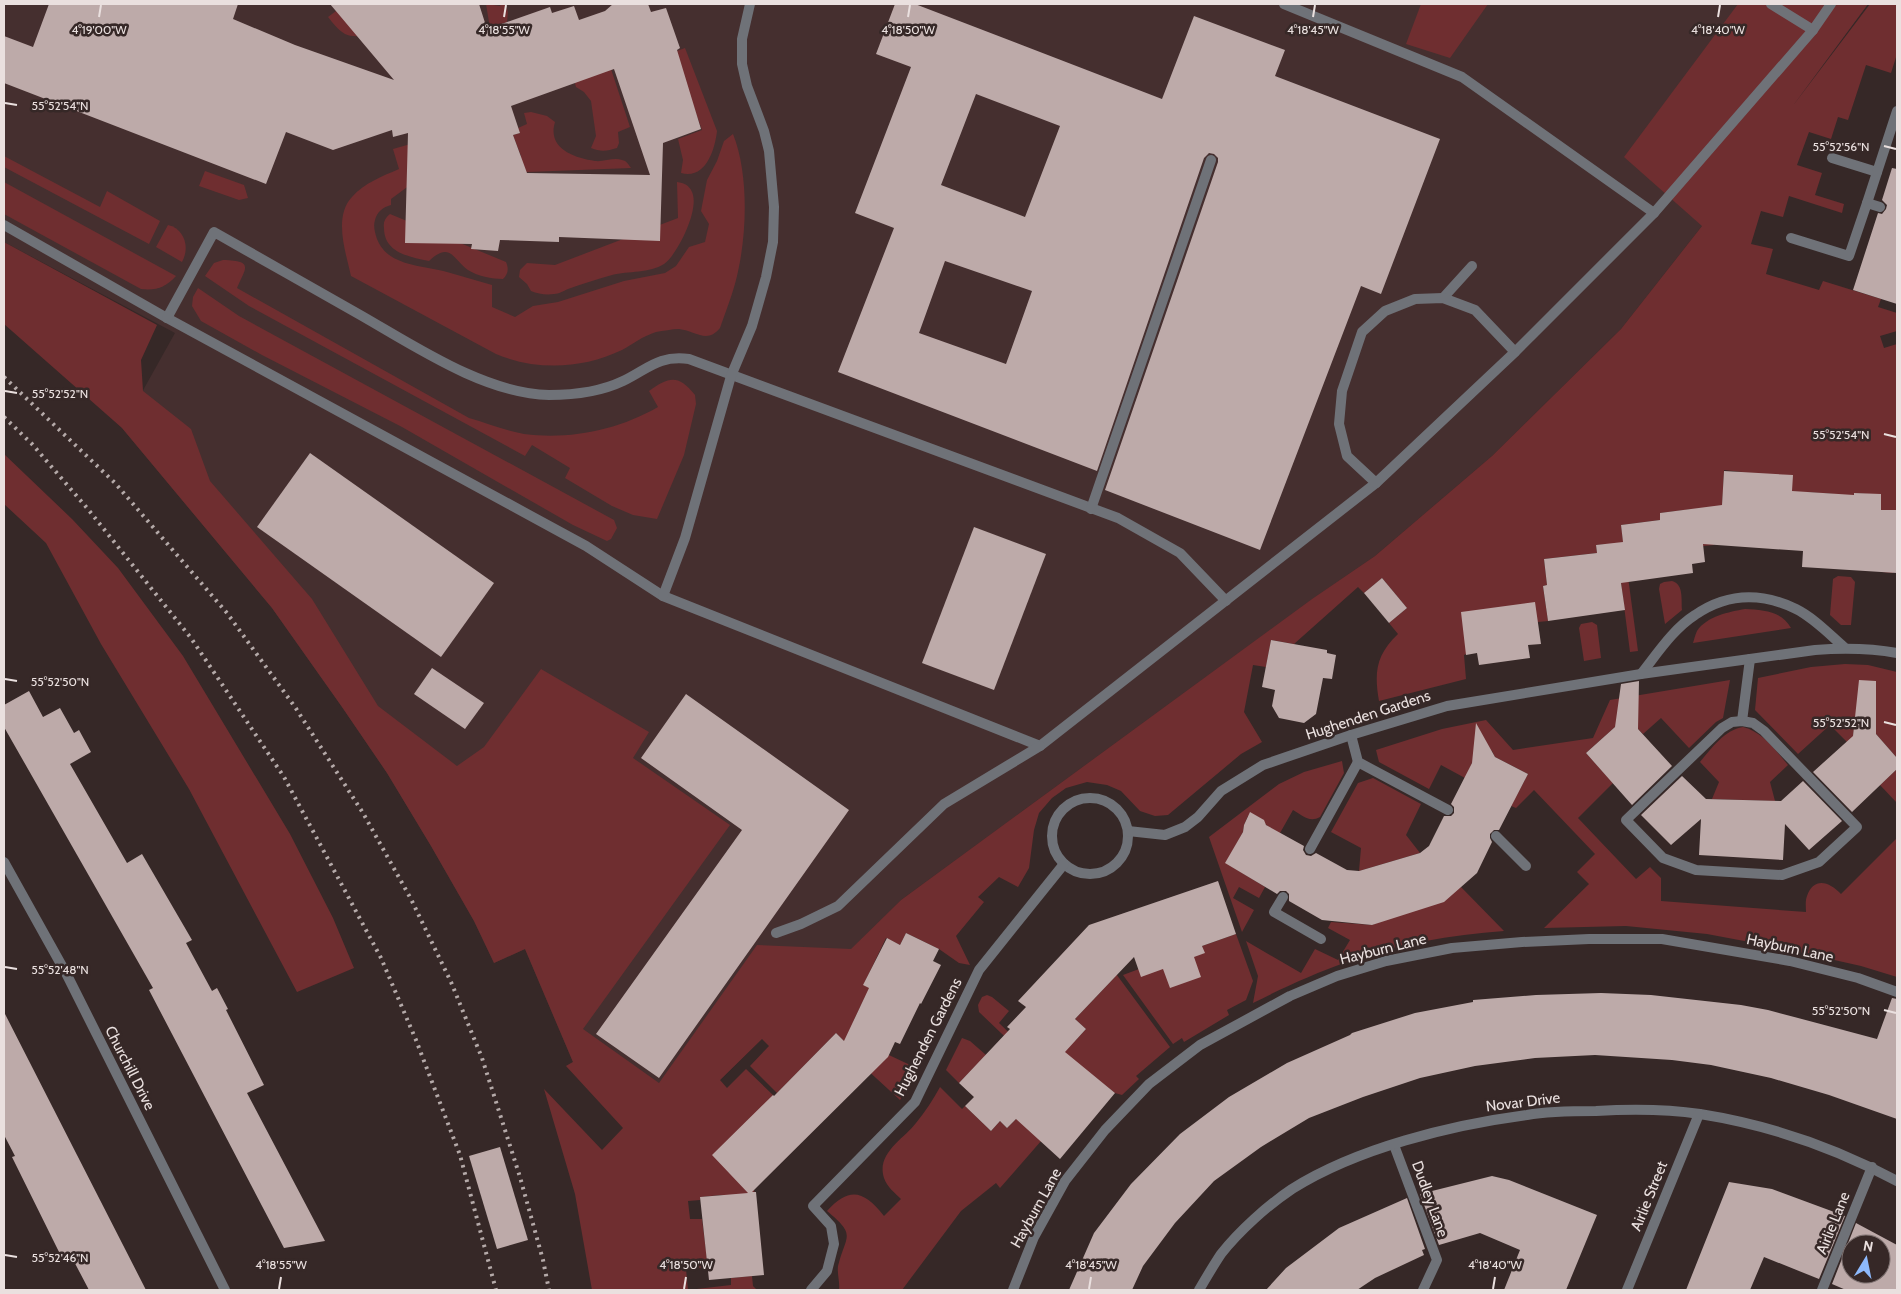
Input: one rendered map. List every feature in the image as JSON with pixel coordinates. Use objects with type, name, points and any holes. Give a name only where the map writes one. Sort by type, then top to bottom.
[{"type":"street","points":[[662,596],[685,538],[731,376],[752,326],[766,277],[773,242],[773,178],[768,144],[747,86],[742,64],[742,39],[750,4]]},
{"type":"street","points":[[1284,4],[1462,78],[1654,213]]},
{"type":"street","points":[[1771,4],[1813,30]]},
{"type":"street","points":[[776,932],[801,924],[838,906],[944,804],[1040,746],[1376,483],[1515,352],[1654,213],[1813,30],[1831,4]]},
{"type":"street","points":[[1792,238],[1850,256],[1897,111]]},
{"type":"street","points":[[1832,158],[1877,172]]},
{"type":"street","points":[[1091,509],[1211,160]]},
{"type":"street","points":[[1867,203],[1880,206]]},
{"type":"street","points":[[4,225],[167,318],[586,546],[662,596],[1040,746]]},
{"type":"street","points":[[167,318],[214,232],[407,342],[454,367],[503,389],[548,395],[593,391],[622,381],[665,359],[689,359],[1118,518],[1180,553],[1226,601]]},
{"type":"street","points":[[1443,298],[1472,266]]},
{"type":"street","points":[[1376,483],[1347,456],[1339,424],[1342,391],[1362,332],[1385,311],[1416,299],[1443,298],[1474,310],[1515,352]]},
{"type":"street","points":[[1640,674],[1671,636],[1693,615],[1717,602],[1748,596],[1775,601],[1797,609],[1822,627],[1844,648]]},
{"type":"street","name":"Hughenden Gardens","points":[[1128,831],[1165,835],[1185,827],[1198,817],[1221,791],[1262,765],[1351,735],[1447,706],[1640,674],[1844,648],[1870,648],[1897,653]]},
{"type":"street","points":[[1742,721],[1750,660]]},
{"type":"street","points":[[1742,721],[1753,723],[1764,731],[1857,827],[1819,862],[1782,875],[1696,870],[1663,858],[1626,820],[1722,728],[1732,722],[1742,721]]},
{"type":"street","points":[[1310,849],[1358,762],[1351,735]]},
{"type":"street","points":[[1358,762],[1448,810]]},
{"type":"street","points":[[1096,798],[1111,804],[1122,816],[1128,831],[1125,850],[1115,865],[1098,873],[1080,872],[1064,864],[1054,850],[1051,834],[1055,819],[1065,806],[1080,799],[1096,798]]},
{"type":"street","points":[[1496,836],[1526,866]]},
{"type":"street","name":"Churchill Drive","points":[[4,862],[67,975],[225,1290]]},
{"type":"street","name":"Hughenden Gardens","points":[[811,1290],[827,1271],[834,1244],[831,1226],[813,1206],[915,1102],[979,970],[1064,864]]},
{"type":"street","points":[[1283,898],[1274,912],[1321,939]]},
{"type":"street","name":"Hayburn Lane","points":[[1013,1290],[1034,1237],[1065,1182],[1105,1130],[1149,1084],[1200,1045],[1290,996],[1337,976],[1386,961],[1452,948],[1589,939],[1662,939],[1790,962],[1858,978],[1897,992]]},
{"type":"street","name":"Novar Drive","points":[[1199,1290],[1222,1254],[1255,1219],[1292,1189],[1346,1161],[1394,1145],[1456,1127],[1528,1114],[1634,1109],[1699,1114],[1760,1126],[1824,1147],[1872,1167],[1897,1180]]},
{"type":"street","name":"Airlie Street","points":[[1627,1290],[1699,1114]]},
{"type":"street","name":"Dudley Lane","points":[[1394,1145],[1437,1260],[1423,1290]]},
{"type":"street","name":"Airlie Lane","points":[[1822,1290],[1872,1167]]},
{"type":"shaded area","points":[[4,4],[1868,4],[1702,226],[1621,329],[1492,456],[1375,556],[1311,600],[901,900],[684,1116],[566,1066],[573,1062],[525,949],[494,963],[474,921],[431,846],[387,773],[342,707],[272,608],[122,428],[175,333],[4,242]]},
{"type":"shaded area","points":[[383,4],[412,4],[418,21],[370,35],[352,36],[345,34],[328,17],[336,11],[352,29]]},
{"type":"shaded area","points":[[486,4],[500,6],[505,4],[508,12],[507,22],[490,28]]},
{"type":"shaded area","points":[[1421,4],[1488,4],[1450,58],[1406,44]]},
{"type":"shaded area","points":[[1738,4],[1868,4],[1792,107],[1870,4],[1897,4],[1897,54],[1891,73],[1866,65],[1848,120],[1838,117],[1831,139],[1809,132],[1797,165],[1822,173],[1815,195],[1844,204],[1842,213],[1789,196],[1783,217],[1761,211],[1751,244],[1773,249],[1766,274],[1819,290],[1823,281],[1881,299],[1878,307],[1897,313],[1897,331],[1880,336],[1884,348],[1897,344],[1897,510],[1893,573],[1882,572],[1884,536],[1879,536],[1881,495],[1854,493],[1853,509],[1834,494],[1807,492],[1803,546],[1741,485],[1742,472],[1724,470],[1722,510],[1716,510],[1714,545],[1703,546],[1702,534],[1693,509],[1660,513],[1660,520],[1621,525],[1638,651],[1630,652],[1620,575],[1610,544],[1596,545],[1597,553],[1544,559],[1547,585],[1543,586],[1548,621],[1538,622],[1464,655],[1466,679],[1379,701],[1378,664],[1385,649],[1398,634],[1389,623],[1407,608],[1382,578],[1364,593],[1358,587],[1294,644],[1271,640],[1266,667],[1253,665],[1244,712],[1262,742],[1241,754],[1168,815],[1155,816],[1140,811],[1121,791],[1107,785],[1087,782],[1066,788],[1052,798],[1039,813],[1034,830],[1029,868],[1018,887],[999,877],[978,897],[984,902],[956,936],[970,965],[959,963],[939,949],[906,933],[900,945],[886,938],[864,984],[878,992],[865,997],[853,1022],[862,1027],[857,1040],[908,1064],[916,1072],[900,1100],[864,1067],[851,1048],[836,1033],[777,1093],[750,1066],[769,1046],[762,1039],[720,1080],[727,1088],[746,1069],[773,1095],[732,1168],[754,1190],[756,1197],[721,1195],[700,1197],[700,1200],[688,1201],[690,1219],[702,1219],[708,1267],[686,1269],[688,1290],[592,1290],[575,1194],[544,1089],[602,1150],[623,1128],[566,1066],[573,1062],[525,949],[494,963],[474,921],[387,773],[272,608],[122,428],[4,324],[4,242],[157,325],[141,360],[143,391],[191,429],[210,481],[312,599],[378,706],[457,766],[484,747],[541,669],[649,732],[633,758],[730,825],[583,1029],[659,1083],[757,945],[851,949],[901,900],[1312,599],[1375,556],[1492,456],[1621,329],[1702,226],[1624,157]]},
{"type":"shaded area","points":[[685,48],[717,131],[708,161],[703,168],[690,174],[681,173],[683,160],[678,139],[702,130],[674,52]]},
{"type":"shaded area","points":[[611,69],[630,127],[618,132],[619,143],[617,148],[598,150],[591,148],[596,136],[591,101],[584,92],[576,87],[574,80]]},
{"type":"shaded area","points":[[531,112],[547,116],[555,122],[555,139],[558,145],[571,154],[595,161],[624,160],[631,168],[503,173],[500,164],[521,156],[513,135],[520,133],[518,128],[527,124],[524,113]]},
{"type":"shaded area","points":[[733,134],[742,167],[744,185],[743,242],[737,276],[720,328],[710,335],[706,336],[679,329],[668,330],[651,334],[622,350],[591,361],[559,366],[527,363],[496,354],[351,276],[342,235],[343,215],[346,205],[362,188],[374,180],[399,169],[393,149],[421,141],[456,151],[391,199],[391,205],[377,215],[374,225],[377,239],[389,255],[398,260],[492,285],[492,307],[515,317],[533,306],[558,302],[624,281],[665,273],[676,266],[689,247],[705,242],[709,224],[701,211],[707,180],[717,161],[724,141]]},
{"type":"shaded area","points":[[4,156],[100,207],[107,191],[160,221],[149,244],[4,167]]},
{"type":"shaded area","points":[[205,171],[244,185],[248,198],[239,200],[199,186]]},
{"type":"shaded area","points":[[4,182],[176,276],[160,287],[141,289],[4,214]]},
{"type":"shaded area","points":[[677,182],[686,185],[691,190],[694,200],[693,209],[681,241],[670,259],[664,264],[652,269],[606,277],[556,294],[542,294],[531,291],[527,284],[519,277],[520,270],[527,263],[555,265],[678,218]]},
{"type":"shaded area","points":[[390,214],[506,262],[508,269],[506,275],[503,279],[499,279],[476,274],[468,270],[447,252],[436,255],[429,261],[399,252],[388,243],[385,236],[384,222]]},
{"type":"shaded area","points":[[168,225],[178,230],[186,245],[182,262],[156,247]]},
{"type":"shaded area","points":[[223,260],[240,262],[245,266],[237,288],[469,418],[510,431],[541,436],[559,436],[593,431],[627,422],[658,407],[649,391],[662,383],[673,380],[678,381],[689,388],[695,395],[696,404],[684,455],[657,519],[633,515],[612,506],[565,478],[570,468],[532,445],[525,456],[249,306],[205,276],[214,263]]},
{"type":"shaded area","points":[[198,288],[239,316],[614,520],[617,528],[611,539],[607,541],[573,525],[402,427],[262,355],[201,321],[192,306],[193,297]]},
{"type":"shaded area","points":[[4,454],[72,519],[118,568],[183,656],[290,834],[333,918],[354,968],[297,992],[189,789],[101,644],[46,543],[4,504]]},
{"type":"shaded area","points":[[1838,576],[1851,577],[1855,582],[1851,625],[1841,625],[1830,615],[1833,579]]},
{"type":"shaded area","points":[[1672,581],[1680,589],[1682,610],[1665,624],[1659,589],[1660,584]]},
{"type":"shaded area","points":[[1745,609],[1765,611],[1777,615],[1783,618],[1791,628],[1693,643],[1697,631],[1712,618]]},
{"type":"shaded area","points":[[1592,622],[1597,625],[1601,658],[1584,661],[1579,628],[1581,624]]},
{"type":"shaded area","points":[[1845,664],[1868,665],[1897,672],[1897,758],[1876,734],[1860,722],[1854,729],[1853,737],[1847,742],[1830,725],[1798,754],[1755,710],[1758,678],[1811,667]]},
{"type":"shaded area","points":[[1730,680],[1723,718],[1716,722],[1689,748],[1661,718],[1643,734],[1638,729],[1638,722],[1633,716],[1615,727],[1586,753],[1613,783],[1578,818],[1636,879],[1650,867],[1661,878],[1661,901],[1806,912],[1806,898],[1814,886],[1818,883],[1827,884],[1841,894],[1897,838],[1897,977],[1861,966],[1707,934],[1626,926],[1544,928],[1589,884],[1577,872],[1595,854],[1534,790],[1516,808],[1511,806],[1528,774],[1495,757],[1492,751],[1484,747],[1472,763],[1465,778],[1441,765],[1429,789],[1379,762],[1376,750],[1442,729],[1486,720],[1513,750],[1593,738],[1610,700]]},
{"type":"shaded area","points":[[1743,727],[1763,737],[1788,765],[1770,782],[1775,801],[1712,799],[1719,782],[1700,762],[1724,736]]},
{"type":"shaded area","points":[[1342,761],[1344,773],[1320,817],[1309,819],[1293,810],[1280,833],[1269,827],[1258,817],[1248,816],[1243,832],[1226,863],[1265,887],[1259,898],[1239,887],[1233,898],[1254,910],[1242,932],[1209,837],[1279,784],[1304,772]]},
{"type":"shaded area","points":[[1897,769],[1897,803],[1880,785]]},
{"type":"shaded area","points":[[1373,778],[1421,804],[1406,835],[1420,853],[1359,871],[1361,848],[1331,832],[1358,783]]},
{"type":"shaded area","points":[[1461,887],[1504,931],[1444,938],[1385,950],[1323,971],[1253,1003],[1258,976],[1246,941],[1301,973],[1315,949],[1338,960],[1350,940],[1328,928],[1331,922],[1372,925]]},
{"type":"shaded area","points":[[1236,934],[1253,981],[1246,1000],[1227,1010],[1229,1015],[1184,1042],[1182,1038],[1173,1044],[1123,975],[1139,969],[1204,953],[1202,946]]},
{"type":"shaded area","points":[[1111,967],[1170,1047],[1136,1076],[1139,1079],[1122,1095],[1115,1093],[1096,1078],[1000,1188],[996,1183],[961,1211],[902,1290],[839,1290],[838,1266],[847,1236],[842,1226],[827,1211],[843,1198],[857,1195],[870,1201],[884,1216],[901,1199],[885,1181],[884,1161],[892,1147],[923,1115],[940,1087],[962,1109],[965,1106],[991,1131],[1000,1121],[1007,1128],[1017,1118],[1042,1072],[979,1012],[978,1005],[982,997],[987,995],[992,997],[1009,1011],[999,1023],[1023,1046],[1075,1041],[1086,1029],[1075,1019],[1115,977]]},
{"type":"shaded area","points":[[962,1038],[970,1041],[986,1055],[959,1083],[946,1070]]},
{"type":"shaded area","points":[[752,1276],[753,1286],[757,1290],[688,1290],[731,1285],[731,1278]]},
{"type":"building","points":[[49,4],[238,4],[233,19],[295,45],[394,80],[330,4],[479,4],[487,29],[550,7],[552,13],[574,6],[579,20],[605,11],[613,4],[648,4],[651,12],[666,8],[680,48],[677,50],[701,129],[663,143],[660,241],[559,237],[559,242],[500,240],[498,251],[471,249],[472,244],[405,243],[408,133],[393,137],[392,130],[333,150],[286,132],[266,184],[4,83],[4,36],[33,47]],"holes":[[[614,69],[650,175],[527,173],[513,135],[520,133],[511,106]]]},
{"type":"building","points":[[895,4],[915,4],[1162,99],[1194,16],[1285,50],[1275,76],[1440,139],[1381,294],[1361,286],[1260,550],[1105,490],[1218,162],[1218,158],[1214,154],[1209,153],[1204,158],[1097,471],[838,372],[894,228],[855,213],[911,67],[876,54]],"holes":[[[976,94],[1060,126],[1025,217],[941,185]],[[945,261],[1032,291],[1006,364],[919,333]]]},
{"type":"building","points":[[1892,168],[1897,169],[1897,304],[1853,290],[1878,213],[1882,214],[1886,209],[1887,205],[1882,200]]},
{"type":"building","points":[[310,453],[494,583],[441,657],[257,527]]},
{"type":"building","points":[[1724,471],[1793,475],[1792,491],[1854,495],[1854,493],[1881,494],[1881,510],[1897,510],[1897,573],[1802,567],[1803,551],[1703,544],[1705,562],[1692,564],[1693,573],[1621,583],[1625,610],[1548,621],[1543,586],[1547,585],[1544,559],[1597,553],[1596,545],[1623,542],[1621,525],[1660,520],[1660,513],[1722,505]]},
{"type":"building","points":[[974,527],[1046,554],[994,690],[922,663]]},
{"type":"building","points":[[1382,578],[1407,608],[1389,623],[1364,593]]},
{"type":"building","points":[[1535,602],[1541,644],[1528,645],[1530,658],[1479,665],[1477,653],[1466,655],[1461,612]]},
{"type":"building","points":[[1271,640],[1327,650],[1327,653],[1336,655],[1332,679],[1323,678],[1316,714],[1304,723],[1279,718],[1272,706],[1275,690],[1262,687]]},
{"type":"building","points":[[432,668],[484,703],[465,729],[414,694]]},
{"type":"building","points":[[1859,680],[1876,681],[1876,734],[1897,758],[1897,769],[1852,812],[1813,772],[1853,736]]},
{"type":"building","points":[[1639,681],[1638,729],[1672,766],[1632,805],[1586,753],[1615,727],[1621,684]]},
{"type":"building","points":[[29,691],[43,717],[60,708],[74,733],[79,730],[91,752],[70,764],[127,863],[142,854],[192,940],[186,943],[212,991],[217,988],[264,1085],[247,1093],[325,1241],[284,1248],[149,990],[153,988],[4,727],[4,705]]},
{"type":"building","points":[[686,694],[849,810],[659,1078],[596,1034],[742,830],[641,758]]},
{"type":"building","points":[[1476,723],[1495,757],[1528,774],[1499,830],[1494,830],[1490,834],[1492,842],[1477,873],[1444,902],[1372,925],[1322,920],[1289,901],[1289,894],[1286,891],[1280,891],[1277,894],[1225,863],[1243,832],[1250,812],[1264,820],[1266,825],[1304,846],[1303,850],[1306,855],[1311,856],[1316,853],[1347,870],[1359,871],[1420,853],[1429,846],[1444,816],[1451,816],[1454,813],[1454,807],[1451,804],[1472,763]]},
{"type":"building","points":[[1682,776],[1706,799],[1781,801],[1803,781],[1842,821],[1809,850],[1785,824],[1783,860],[1699,855],[1701,819],[1671,845],[1641,815]]},
{"type":"building","points":[[1218,881],[1236,934],[1202,946],[1205,953],[1194,957],[1201,977],[1170,988],[1163,969],[1141,977],[1134,957],[1075,1019],[1086,1029],[1065,1052],[1115,1093],[1060,1159],[1016,1119],[1007,1128],[1000,1121],[991,1131],[965,1106],[974,1097],[959,1083],[1010,1029],[1007,1027],[1026,1007],[1018,1001],[1089,925]]},
{"type":"building","points":[[906,933],[939,949],[933,961],[941,965],[900,1044],[895,1042],[888,1057],[752,1192],[756,1192],[764,1275],[709,1280],[700,1197],[748,1193],[712,1155],[836,1033],[844,1041],[869,988],[863,985],[887,938],[900,945]]},
{"type":"building","points":[[1601,993],[1651,995],[1741,1005],[1768,1010],[1877,1039],[1892,998],[1897,999],[1897,1119],[1829,1095],[1771,1078],[1711,1065],[1672,1060],[1595,1055],[1535,1058],[1475,1066],[1420,1078],[1309,1118],[1261,1147],[1214,1181],[1175,1223],[1143,1266],[1132,1290],[1069,1290],[1094,1233],[1131,1184],[1180,1134],[1229,1097],[1287,1063],[1352,1033],[1415,1013],[1473,1002],[1473,1000],[1536,995]]},
{"type":"building","points":[[4,1012],[146,1290],[89,1290],[69,1252],[61,1256],[12,1157],[15,1156],[4,1135]]},
{"type":"building","points":[[500,1147],[528,1240],[497,1249],[469,1156]]},
{"type":"building","points":[[1492,1176],[1509,1180],[1597,1215],[1566,1290],[1504,1290],[1520,1250],[1480,1233],[1439,1245],[1420,1194]]},
{"type":"building","points":[[1729,1182],[1772,1189],[1845,1216],[1819,1279],[1764,1257],[1750,1290],[1686,1290]]},
{"type":"building","points":[[1407,1198],[1425,1249],[1422,1250],[1424,1255],[1375,1278],[1357,1290],[1266,1290],[1286,1268],[1339,1228]]},
{"type":"building","points":[[1856,1223],[1876,1234],[1852,1234]]},
{"type":"building","points":[[1891,1242],[1897,1245],[1897,1290],[1846,1290],[1832,1284],[1841,1261],[1841,1284],[1891,1284]]},
{"type":"railway","points":[[4,377],[115,483],[227,613],[295,707],[363,813],[411,899],[451,982],[482,1058],[520,1177],[543,1260],[549,1290]]},
{"type":"railway","points":[[4,417],[32,444],[87,508],[191,638],[284,777],[381,958],[416,1040],[460,1155],[496,1290]]}]
